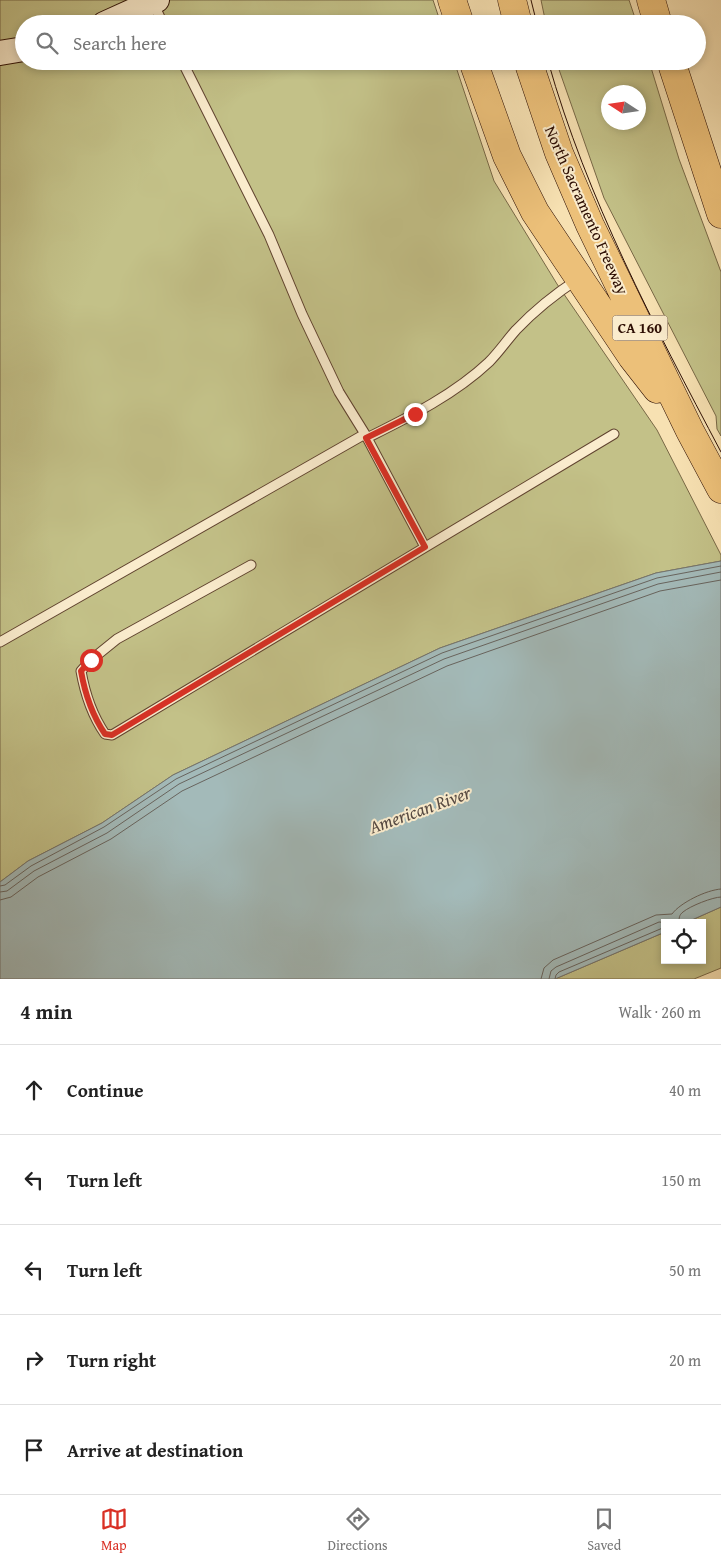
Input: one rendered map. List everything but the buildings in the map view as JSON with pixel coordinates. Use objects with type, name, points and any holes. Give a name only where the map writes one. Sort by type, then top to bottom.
[{"type":"highway","points":[[452,0],[457,15]]},
{"type":"highway","points":[[512,0],[516,15]]},
{"type":"highway","points":[[651,0],[655,15]]},
{"type":"highway","points":[[476,70],[507,156],[534,212],[632,357],[690,431]]},
{"type":"highway","name":"North Sacramento Freeway","points":[[531,70],[559,154],[590,225],[690,431],[721,489]]},
{"type":"highway","points":[[674,70],[721,214]]},
{"type":"main road","points":[[124,15],[155,1]]},
{"type":"main road","points":[[0,53],[15,50]]},
{"type":"lane","points":[[155,1],[160,15]]},
{"type":"lane","points":[[186,70],[269,235],[302,314],[339,392],[366,436],[425,547]]},
{"type":"lane","points":[[0,642],[366,436],[415,414],[460,386],[489,361],[516,330],[548,299],[579,278]]},
{"type":"lane","points":[[251,565],[118,639],[91,660],[81,671],[84,690],[97,722],[105,734],[112,735],[614,434]]},
{"type":"shaded area","points":[[0,0],[433,0],[438,15],[15,15],[15,70],[457,70],[494,181],[557,284],[657,430],[721,555],[721,561],[656,573],[440,648],[173,775],[102,823],[28,861],[0,882]]},
{"type":"shaded area","points":[[541,0],[629,0],[634,15],[544,15]]},
{"type":"shaded area","points":[[559,70],[652,70],[679,159],[721,272],[721,436],[717,429],[716,416],[604,198]]},
{"type":"shaded area","points":[[721,907],[721,968],[694,979],[555,979],[661,934],[661,964],[706,964],[706,919],[694,919]]},
{"type":"water","name":"American River","points":[[721,561],[721,907],[694,919],[661,919],[661,934],[555,979],[0,979],[0,882],[28,861],[102,823],[173,775],[440,648],[656,573]]},
{"type":"tram line","points":[[531,0],[535,15]]},
{"type":"tram line","points":[[551,70],[582,162],[602,212],[647,309],[721,452]]},
{"type":"route","points":[[91,660],[81,671],[84,690],[97,722],[105,734],[112,735],[425,547],[366,438],[415,414]]}]
